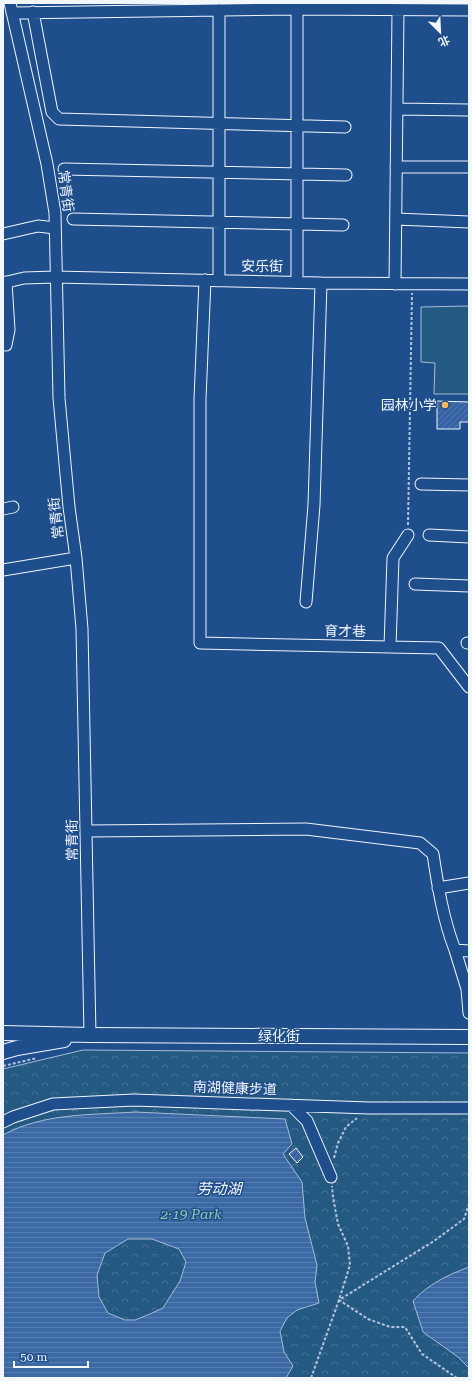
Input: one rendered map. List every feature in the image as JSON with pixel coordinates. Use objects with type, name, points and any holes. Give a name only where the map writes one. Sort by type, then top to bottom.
[{"type":"main road","name":"绿化街","points":[[3,1033],[90,1035],[469,1037]]},
{"type":"main road","name":"绿化街","points":[[3,1052],[90,1035]]},
{"type":"street","points":[[11,8],[33,12],[220,10],[272,6],[297,9],[345,6],[398,10],[469,10]]},
{"type":"street","name":"常青街","points":[[11,8],[47,164],[55,212],[55,277],[59,398],[82,629],[90,1035]]},
{"type":"street","points":[[297,9],[297,282]]},
{"type":"street","points":[[219,280],[220,10]]},
{"type":"street","points":[[395,284],[398,10]]},
{"type":"street","points":[[33,12],[52,112],[59,119],[345,126]]},
{"type":"street","points":[[397,109],[469,110]]},
{"type":"street","points":[[396,166],[469,167]]},
{"type":"street","points":[[64,169],[346,175]]},
{"type":"street","points":[[73,219],[343,225]]},
{"type":"street","points":[[396,219],[469,222]]},
{"type":"street","points":[[3,234],[38,226],[54,228]]},
{"type":"street","name":"安乐街","points":[[4,283],[24,278],[55,277],[321,283],[469,284]]},
{"type":"street","name":"育才巷","points":[[204,280],[200,399],[200,643],[439,648],[469,687]]},
{"type":"street","points":[[3,345],[6,345],[9,330],[4,283]]},
{"type":"street","points":[[306,602],[314,505],[321,283]]},
{"type":"street","points":[[421,484],[469,485]]},
{"type":"street","points":[[390,647],[394,558],[408,535]]},
{"type":"street","points":[[429,535],[469,537]]},
{"type":"street","points":[[3,570],[76,558]]},
{"type":"street","points":[[415,584],[469,586]]},
{"type":"street","points":[[87,831],[306,829],[420,843],[433,854],[438,888],[447,929],[467,990],[469,1013]]},
{"type":"street","points":[[438,888],[469,883]]},
{"type":"street","points":[[455,950],[469,951]]},
{"type":"street","name":"南湖健康步道","points":[[3,1122],[13,1117],[52,1104],[134,1100],[369,1108],[469,1108]]},
{"type":"street","points":[[291,1105],[308,1121],[331,1177]]},
{"type":"path","points":[[408,535],[412,284]]},
{"type":"path","points":[[3,1066],[38,1057]]},
{"type":"path","points":[[311,1378],[350,1265],[348,1246],[338,1224],[332,1197],[331,1177],[333,1160],[338,1143],[346,1128],[369,1108]]},
{"type":"path","points":[[339,1300],[434,1241],[464,1219],[469,1204]]},
{"type":"path","points":[[339,1300],[368,1319],[390,1327],[405,1327],[422,1354],[457,1378]]},
{"type":"green space","points":[[469,306],[469,394],[434,394],[435,363],[421,362],[421,307]]},
{"type":"green space","name":"2·19 Park","points":[[83,1050],[469,1053],[469,1378],[3,1378],[3,1069]]},
{"type":"water","name":"劳动湖","points":[[135,1112],[285,1119],[292,1144],[283,1154],[302,1182],[305,1218],[317,1265],[315,1282],[319,1303],[297,1310],[287,1318],[280,1331],[284,1352],[293,1366],[286,1378],[3,1378],[3,1135],[34,1123],[68,1116]],"holes":[[[128,1239],[152,1239],[179,1249],[186,1262],[180,1281],[163,1308],[150,1314],[135,1320],[125,1320],[108,1313],[99,1297],[97,1275],[105,1253]]]},
{"type":"water","points":[[469,1267],[469,1368],[458,1357],[423,1332],[413,1301],[432,1285]]},
{"type":"building","points":[[437,401],[469,402],[469,422],[460,422],[460,429],[437,429]]},
{"type":"building","points":[[296,1148],[303,1157],[297,1163],[289,1154]]},
{"type":"place","name":"园林小学","points":[[445,405]]}]
